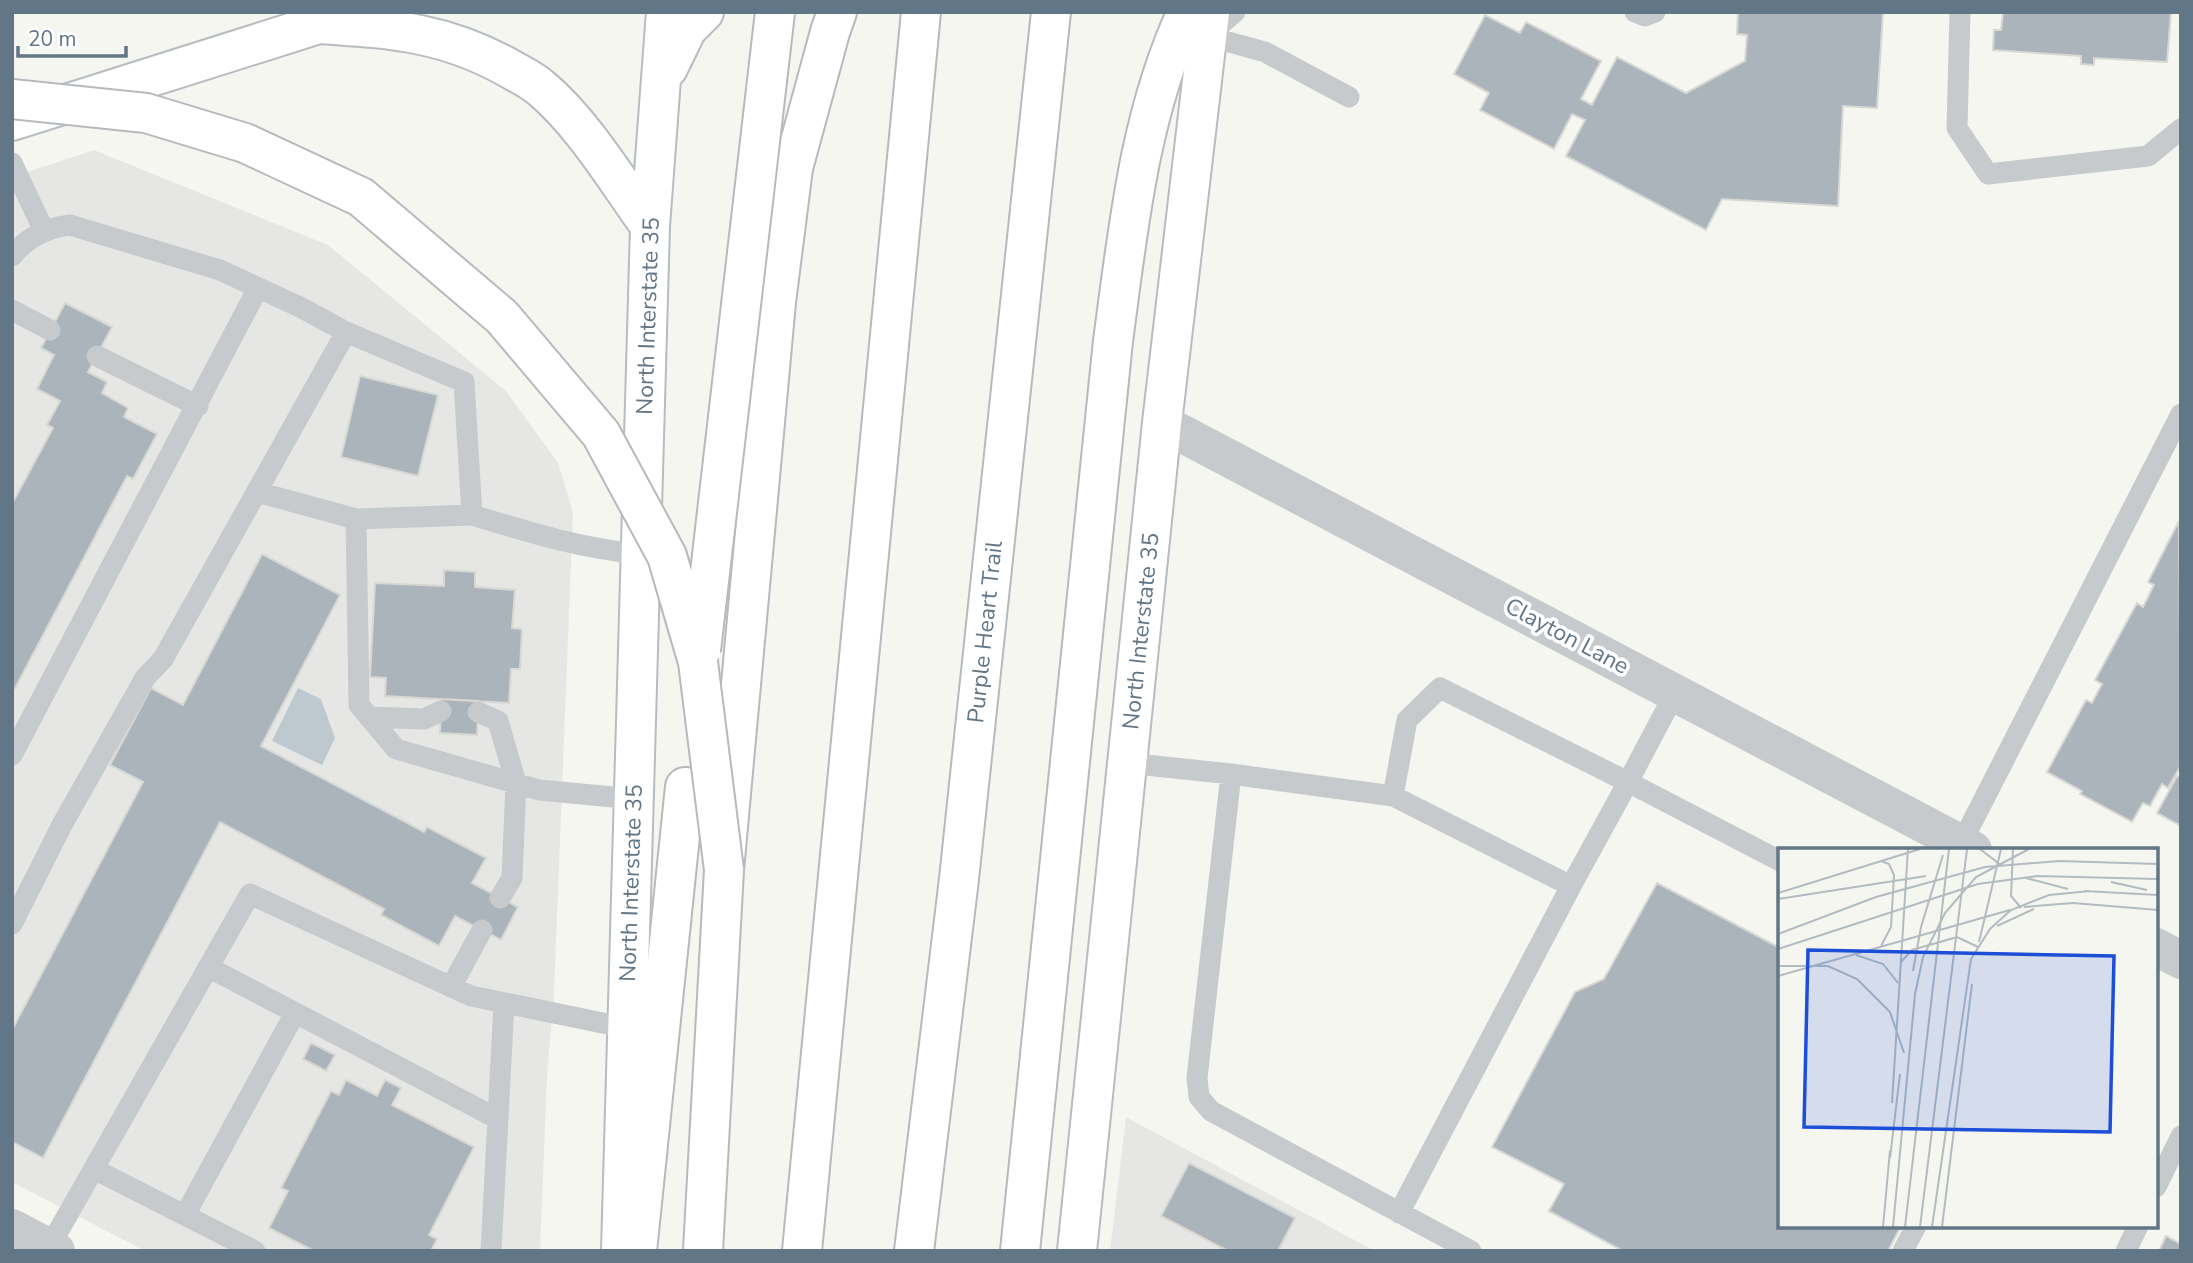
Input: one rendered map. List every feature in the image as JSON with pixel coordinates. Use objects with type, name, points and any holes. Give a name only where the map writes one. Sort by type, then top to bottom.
[{"type":"main road","points":[[12,121],[356,12]]},
{"type":"main road","name":"North Interstate 35","points":[[621,1251],[650,226],[666,12]]},
{"type":"main road","points":[[663,80],[687,29],[704,12]]},
{"type":"main road","points":[[638,1251],[685,787],[775,12]]},
{"type":"main road","points":[[704,1251],[724,870],[776,302],[793,168],[837,12]]},
{"type":"main road","points":[[802,1251],[921,12]]},
{"type":"main road","name":"Purple Heart Trail","points":[[914,1251],[959,879],[1051,12]]},
{"type":"main road","points":[[1020,1251],[1112,341],[1130,214],[1155,99],[1172,44],[1201,20]]},
{"type":"main road","name":"North Interstate 35","points":[[1077,1251],[1201,20]]},
{"type":"main road","points":[[319,24],[402,30],[447,41],[493,59],[540,87],[574,120],[650,226]]},
{"type":"main road","points":[[12,99],[146,113],[245,143],[361,197],[502,317],[601,434],[667,556],[698,662],[724,870]]},
{"type":"street","name":"Clayton Lane","points":[[1162,423],[1967,847]]},
{"type":"street","points":[[2158,948],[2181,960]]},
{"type":"street","points":[[12,1228],[51,1250]]},
{"type":"lane","points":[[1201,20],[1235,12]]},
{"type":"lane","points":[[1635,12],[1645,16],[1655,12]]},
{"type":"lane","points":[[1960,12],[1957,128],[1987,174],[2148,156],[2181,129]]},
{"type":"lane","points":[[1201,20],[1349,97]]},
{"type":"lane","points":[[12,163],[44,231]]},
{"type":"lane","points":[[12,256],[32,237],[44,231],[70,225],[220,270],[346,332],[464,382],[472,515]]},
{"type":"lane","points":[[12,755],[258,288]]},
{"type":"lane","points":[[12,310],[50,330]]},
{"type":"lane","points":[[12,923],[97,762],[145,678],[163,659],[346,332]]},
{"type":"lane","points":[[97,356],[198,406]]},
{"type":"lane","points":[[1967,847],[2181,414]]},
{"type":"lane","points":[[257,492],[356,519],[472,515],[569,544],[604,551],[641,554]]},
{"type":"lane","points":[[356,519],[359,705],[396,749],[539,790],[634,799]]},
{"type":"lane","points":[[1393,796],[1407,720],[1440,688],[1778,860]]},
{"type":"lane","points":[[1399,1213],[1675,693]]},
{"type":"lane","points":[[369,717],[435,718]]},
{"type":"lane","points":[[477,720],[498,721],[516,783],[512,878],[500,898]]},
{"type":"lane","points":[[1127,763],[1393,796],[1571,886]]},
{"type":"lane","points":[[1231,774],[1197,1077],[1199,1097],[1211,1111],[1471,1251]]},
{"type":"lane","points":[[51,1250],[250,894],[471,996],[627,1028]]},
{"type":"lane","points":[[451,987],[482,930]]},
{"type":"lane","points":[[208,967],[498,1119]]},
{"type":"lane","points":[[491,1251],[504,1003]]},
{"type":"lane","points":[[185,1215],[295,1013]]},
{"type":"lane","points":[[2158,1183],[2181,1136]]},
{"type":"lane","points":[[94,1169],[255,1251]]},
{"type":"lane","points":[[1903,1251],[1915,1228]]},
{"type":"lane","points":[[2126,1251],[2136,1228]]},
{"type":"shaded area","points":[[94,150],[328,245],[506,391],[558,463],[573,512],[554,993],[547,1076],[540,1251],[145,1251],[12,1182],[12,177]]},
{"type":"shaded area","points":[[298,688],[321,699],[335,738],[322,765],[272,741]]},
{"type":"shaded area","points":[[1126,1117],[1375,1251],[1110,1251]]},
{"type":"building","points":[[1738,12],[1883,12],[1877,108],[1843,106],[1838,206],[1722,199],[1706,230],[1566,156],[1585,120],[1572,114],[1554,149],[1480,110],[1489,93],[1454,74],[1485,15],[1520,33],[1526,22],[1601,61],[1581,99],[1592,105],[1617,57],[1686,93],[1745,61],[1747,35],[1737,34]]},
{"type":"building","points":[[2003,12],[2171,12],[2167,62],[2094,58],[2094,65],[2081,64],[2081,56],[1993,50],[1994,30],[2001,30]]},
{"type":"building","points":[[65,303],[112,327],[88,372],[107,382],[102,393],[128,408],[124,417],[157,434],[133,479],[127,476],[12,694],[12,504],[53,428],[47,425],[60,401],[37,389],[54,355],[41,348]]},
{"type":"building","points":[[360,376],[438,395],[418,476],[341,457]]},
{"type":"building","points":[[2179,521],[2181,765],[2168,788],[2162,784],[2150,806],[2143,803],[2132,822],[2080,794],[2082,791],[2047,772],[2086,700],[2092,703],[2102,684],[2095,680],[2137,603],[2143,607],[2154,585],[2148,582]]},
{"type":"building","points":[[262,554],[340,595],[261,746],[424,832],[427,827],[486,858],[472,883],[518,907],[501,940],[455,916],[439,946],[381,915],[384,909],[220,822],[43,1158],[12,1142],[12,1030],[143,782],[110,765],[151,688],[183,705]]},
{"type":"building","points":[[444,570],[475,572],[475,587],[515,590],[512,628],[522,629],[520,669],[511,669],[509,703],[385,696],[386,678],[370,677],[375,583],[444,586]]},
{"type":"building","points":[[441,699],[479,701],[477,735],[440,733]]},
{"type":"building","points":[[2177,776],[2181,778],[2181,826],[2157,813]]},
{"type":"building","points":[[1657,883],[1778,947],[1778,1228],[1900,1228],[1888,1251],[1623,1251],[1549,1211],[1564,1184],[1492,1147],[1575,992],[1604,979]]},
{"type":"building","points":[[311,1043],[335,1055],[326,1071],[303,1059]]},
{"type":"building","points":[[346,1080],[377,1096],[385,1080],[401,1088],[392,1105],[474,1147],[429,1235],[437,1239],[431,1251],[314,1251],[269,1228],[288,1191],[281,1188],[331,1091],[339,1095]]},
{"type":"building","points":[[1189,1163],[1295,1218],[1278,1251],[1228,1251],[1161,1216]]},
{"type":"building","points":[[2166,1236],[2181,1244],[2181,1251],[2159,1251]]}]
